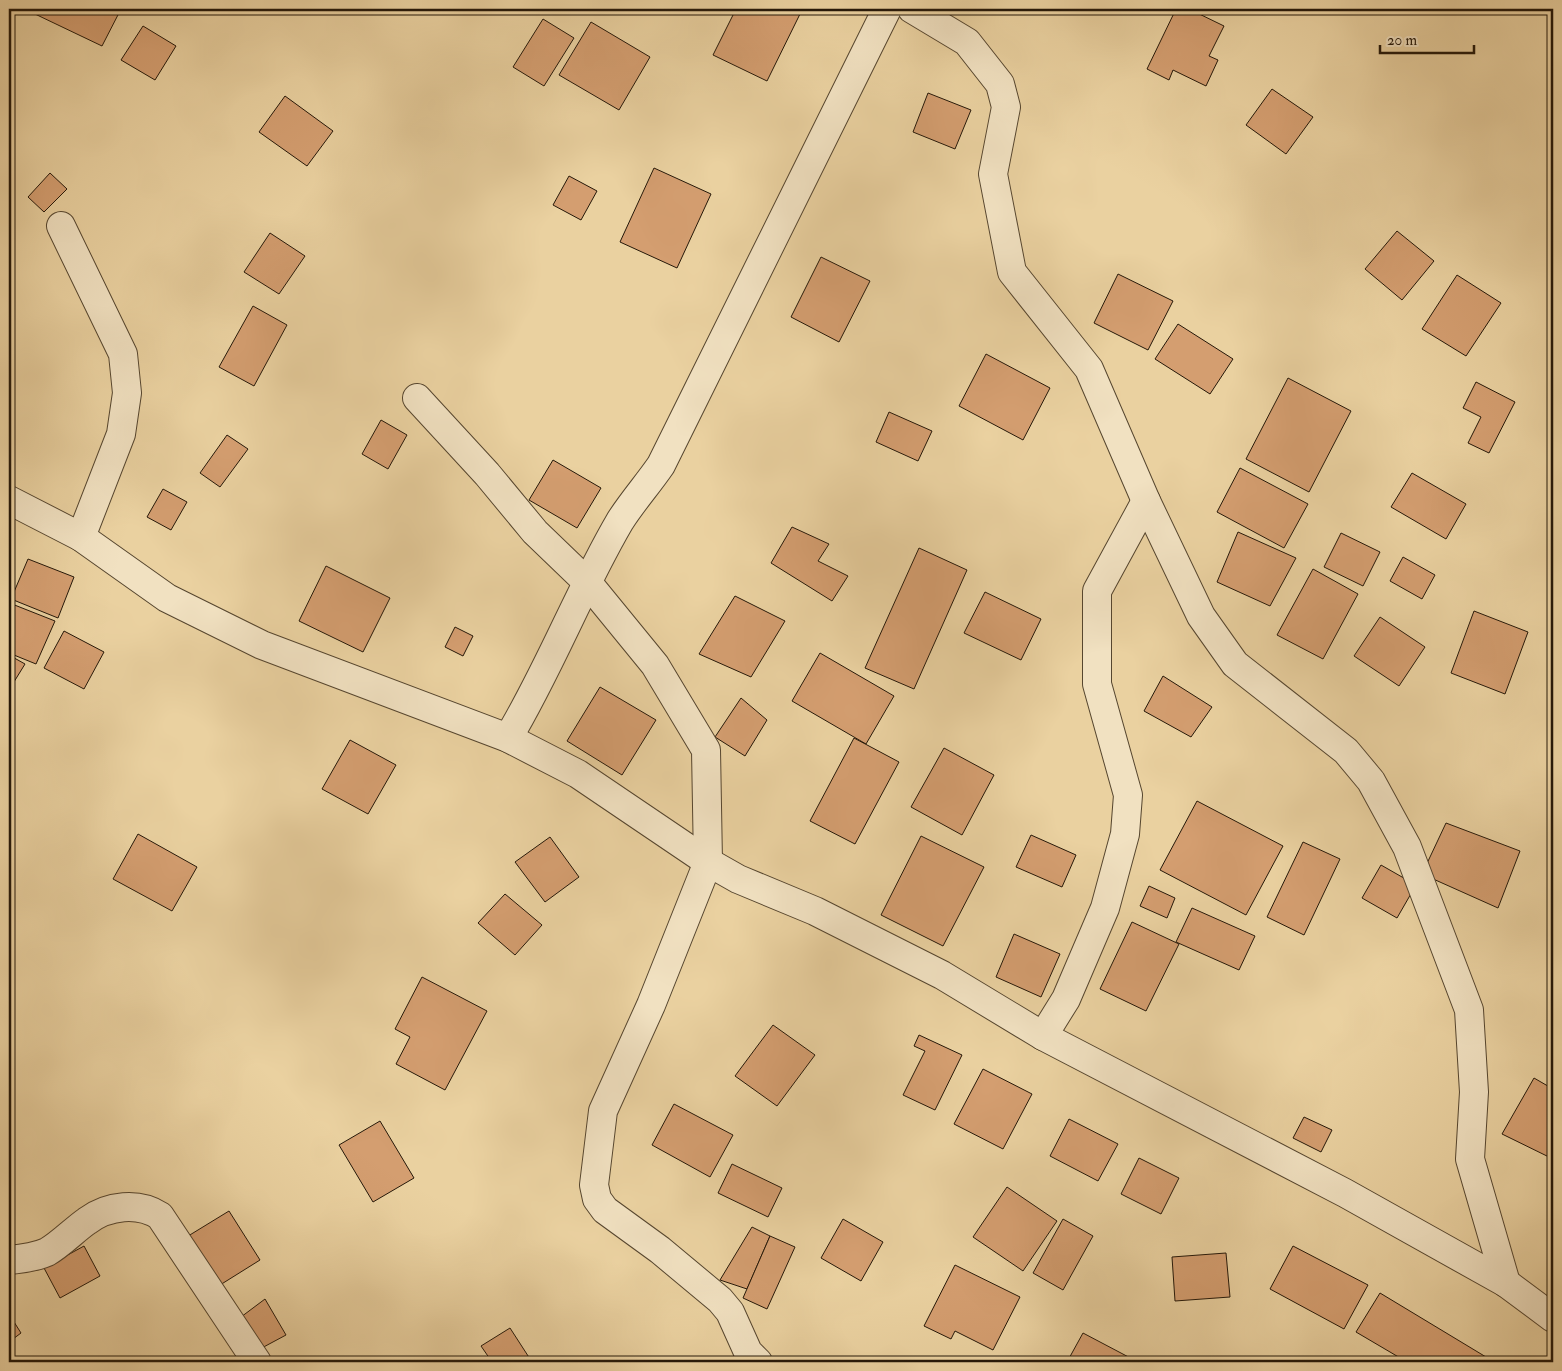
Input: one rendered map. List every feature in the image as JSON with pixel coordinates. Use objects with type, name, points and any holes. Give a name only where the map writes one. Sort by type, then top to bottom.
[{"type":"street","points":[[508,738],[526,708],[558,639],[621,520],[661,465],[887,9]]},
{"type":"street","points":[[912,9],[967,42],[1000,84],[1006,107],[993,174],[1012,272],[1089,369],[1146,501],[1202,616],[1235,664],[1346,751],[1371,781],[1407,847],[1469,1010],[1474,1092],[1470,1159],[1506,1283]]},
{"type":"street","points":[[62,226],[123,354],[127,394],[121,434],[81,537]]},
{"type":"street","points":[[417,398],[487,474],[535,532],[588,583],[655,665],[706,750],[708,862],[651,1005],[603,1111],[594,1185],[597,1199],[605,1210],[660,1250],[720,1300],[730,1312],[747,1359]]},
{"type":"street","points":[[9,500],[81,537],[167,598],[262,645],[508,738],[578,774],[708,862],[738,879],[815,911],[942,975],[1043,1036],[1345,1193],[1506,1283],[1553,1318]]},
{"type":"street","points":[[1043,1036],[1066,999],[1104,908],[1125,834],[1128,795],[1097,684],[1097,592],[1146,501]]},
{"type":"street","points":[[9,1260],[46,1252],[90,1219],[112,1210],[136,1206],[150,1209],[160,1216],[257,1362]]},
{"type":"building","points":[[37,9],[121,9],[102,46],[35,14]]},
{"type":"building","points":[[736,9],[790,9],[800,14],[767,81],[713,55]]},
{"type":"building","points":[[1176,9],[1189,9],[1224,26],[1209,56],[1218,60],[1206,86],[1173,70],[1169,80],[1147,69]]},
{"type":"building","points":[[543,19],[574,38],[544,86],[513,67]]},
{"type":"building","points":[[591,22],[650,57],[619,110],[559,75]]},
{"type":"building","points":[[143,26],[176,46],[155,80],[121,60]]},
{"type":"building","points":[[1272,89],[1313,117],[1286,154],[1246,125]]},
{"type":"building","points":[[928,93],[971,110],[955,149],[913,132]]},
{"type":"building","points":[[285,96],[333,131],[307,166],[259,132]]},
{"type":"building","points":[[654,168],[711,194],[677,268],[620,242]]},
{"type":"building","points":[[50,173],[67,189],[44,212],[28,197]]},
{"type":"building","points":[[569,176],[597,191],[581,220],[553,205]]},
{"type":"building","points":[[1397,231],[1434,261],[1402,300],[1365,269]]},
{"type":"building","points":[[270,233],[305,256],[279,294],[244,272]]},
{"type":"building","points":[[821,257],[870,281],[839,342],[791,317]]},
{"type":"building","points":[[1118,274],[1173,301],[1148,350],[1094,323]]},
{"type":"building","points":[[1457,275],[1501,303],[1466,356],[1422,329]]},
{"type":"building","points":[[253,306],[287,325],[254,386],[219,367]]},
{"type":"building","points":[[1178,324],[1233,359],[1210,394],[1155,359]]},
{"type":"building","points":[[986,354],[1050,388],[1023,440],[959,406]]},
{"type":"building","points":[[1288,378],[1351,411],[1309,492],[1246,459]]},
{"type":"building","points":[[1476,382],[1515,402],[1489,453],[1468,443],[1481,417],[1463,408]]},
{"type":"building","points":[[889,412],[932,431],[918,461],[876,442]]},
{"type":"building","points":[[381,420],[407,435],[388,469],[362,454]]},
{"type":"building","points":[[227,435],[248,449],[220,487],[200,473]]},
{"type":"building","points":[[553,460],[601,488],[577,528],[529,500]]},
{"type":"building","points":[[1240,468],[1308,504],[1284,548],[1217,512]]},
{"type":"building","points":[[1412,473],[1466,504],[1446,539],[1391,507]]},
{"type":"building","points":[[163,489],[187,502],[171,530],[147,517]]},
{"type":"building","points":[[792,527],[829,544],[818,561],[848,576],[832,601],[771,563]]},
{"type":"building","points":[[1238,532],[1296,558],[1270,606],[1217,582]]},
{"type":"building","points":[[1341,533],[1380,552],[1363,586],[1324,567]]},
{"type":"building","points":[[919,548],[967,570],[914,689],[865,668]]},
{"type":"building","points":[[1403,557],[1435,575],[1422,599],[1390,581]]},
{"type":"building","points":[[28,559],[74,577],[58,618],[11,599]]},
{"type":"building","points":[[326,566],[390,598],[363,652],[299,621]]},
{"type":"building","points":[[1313,569],[1358,594],[1323,659],[1277,635]]},
{"type":"building","points":[[985,592],[1041,619],[1021,660],[964,633]]},
{"type":"building","points":[[735,596],[785,621],[751,677],[699,654]]},
{"type":"building","points":[[12,604],[55,621],[36,664],[9,653],[9,613]]},
{"type":"building","points":[[1474,611],[1528,632],[1505,694],[1451,673]]},
{"type":"building","points":[[1380,617],[1425,647],[1399,686],[1354,656]]},
{"type":"building","points":[[455,627],[473,636],[463,656],[445,647]]},
{"type":"building","points":[[64,631],[104,652],[84,689],[44,668]]},
{"type":"building","points":[[820,653],[894,696],[866,744],[792,701]]},
{"type":"building","points":[[9,655],[25,664],[9,690]]},
{"type":"building","points":[[1163,676],[1212,707],[1191,737],[1144,711]]},
{"type":"building","points":[[600,687],[656,720],[622,775],[567,741]]},
{"type":"building","points":[[741,698],[767,720],[745,756],[715,737]]},
{"type":"building","points":[[854,738],[899,762],[855,844],[810,821]]},
{"type":"building","points":[[350,740],[396,765],[368,814],[322,789]]},
{"type":"building","points":[[944,748],[994,775],[962,835],[911,807]]},
{"type":"building","points":[[1197,801],[1283,846],[1246,915],[1160,870]]},
{"type":"building","points":[[1446,823],[1520,851],[1498,908],[1422,874]]},
{"type":"building","points":[[138,834],[197,867],[172,911],[113,879]]},
{"type":"building","points":[[1031,835],[1076,855],[1062,887],[1016,867]]},
{"type":"building","points":[[921,836],[984,867],[943,946],[881,915]]},
{"type":"building","points":[[550,837],[579,877],[545,902],[515,862]]},
{"type":"building","points":[[1303,842],[1340,859],[1304,935],[1267,917]]},
{"type":"building","points":[[1381,865],[1416,885],[1397,918],[1362,898]]},
{"type":"building","points":[[1149,886],[1175,898],[1167,918],[1140,906]]},
{"type":"building","points":[[505,894],[542,925],[515,955],[478,923]]},
{"type":"building","points":[[1192,908],[1255,936],[1239,970],[1176,942]]},
{"type":"building","points":[[1132,922],[1179,944],[1146,1011],[1100,989]]},
{"type":"building","points":[[1014,934],[1060,954],[1041,997],[996,977]]},
{"type":"building","points":[[422,977],[487,1011],[445,1090],[396,1064],[410,1037],[395,1029]]},
{"type":"building","points":[[773,1025],[815,1055],[777,1106],[735,1076]]},
{"type":"building","points":[[919,1035],[962,1055],[935,1110],[903,1095],[925,1051],[914,1046]]},
{"type":"building","points":[[983,1069],[1032,1094],[1003,1149],[954,1124]]},
{"type":"building","points":[[1534,1078],[1553,1089],[1553,1157],[1551,1158],[1502,1134]]},
{"type":"building","points":[[674,1104],[733,1135],[710,1177],[652,1145]]},
{"type":"building","points":[[1304,1117],[1332,1130],[1321,1152],[1293,1138]]},
{"type":"building","points":[[1069,1119],[1118,1144],[1098,1181],[1050,1156]]},
{"type":"building","points":[[380,1121],[414,1178],[373,1202],[339,1145]]},
{"type":"building","points":[[1139,1158],[1179,1178],[1161,1214],[1121,1194]]},
{"type":"building","points":[[732,1164],[782,1188],[768,1217],[718,1193]]},
{"type":"building","points":[[1007,1187],[1057,1221],[1023,1271],[973,1237]]},
{"type":"building","points":[[229,1211],[260,1260],[220,1285],[180,1241]]},
{"type":"building","points":[[843,1219],[883,1242],[861,1281],[821,1258]]},
{"type":"building","points":[[1063,1219],[1093,1236],[1063,1290],[1033,1273]]},
{"type":"building","points":[[752,1227],[770,1236],[747,1289],[720,1280]]},
{"type":"building","points":[[770,1236],[795,1247],[767,1309],[743,1298]]},
{"type":"building","points":[[84,1246],[100,1276],[60,1298],[44,1268]]},
{"type":"building","points":[[1293,1246],[1368,1285],[1344,1329],[1270,1289]]},
{"type":"building","points":[[1226,1253],[1230,1297],[1175,1301],[1172,1257]]},
{"type":"building","points":[[955,1265],[1020,1297],[993,1350],[955,1331],[951,1339],[924,1326]]},
{"type":"building","points":[[1380,1293],[1491,1360],[1490,1362],[1407,1362],[1356,1332]]},
{"type":"building","points":[[265,1299],[286,1335],[258,1350],[237,1320]]},
{"type":"building","points":[[9,1314],[21,1333],[9,1342]]},
{"type":"building","points":[[510,1328],[532,1362],[492,1362],[481,1346]]},
{"type":"building","points":[[1083,1333],[1138,1362],[1067,1362]]}]
